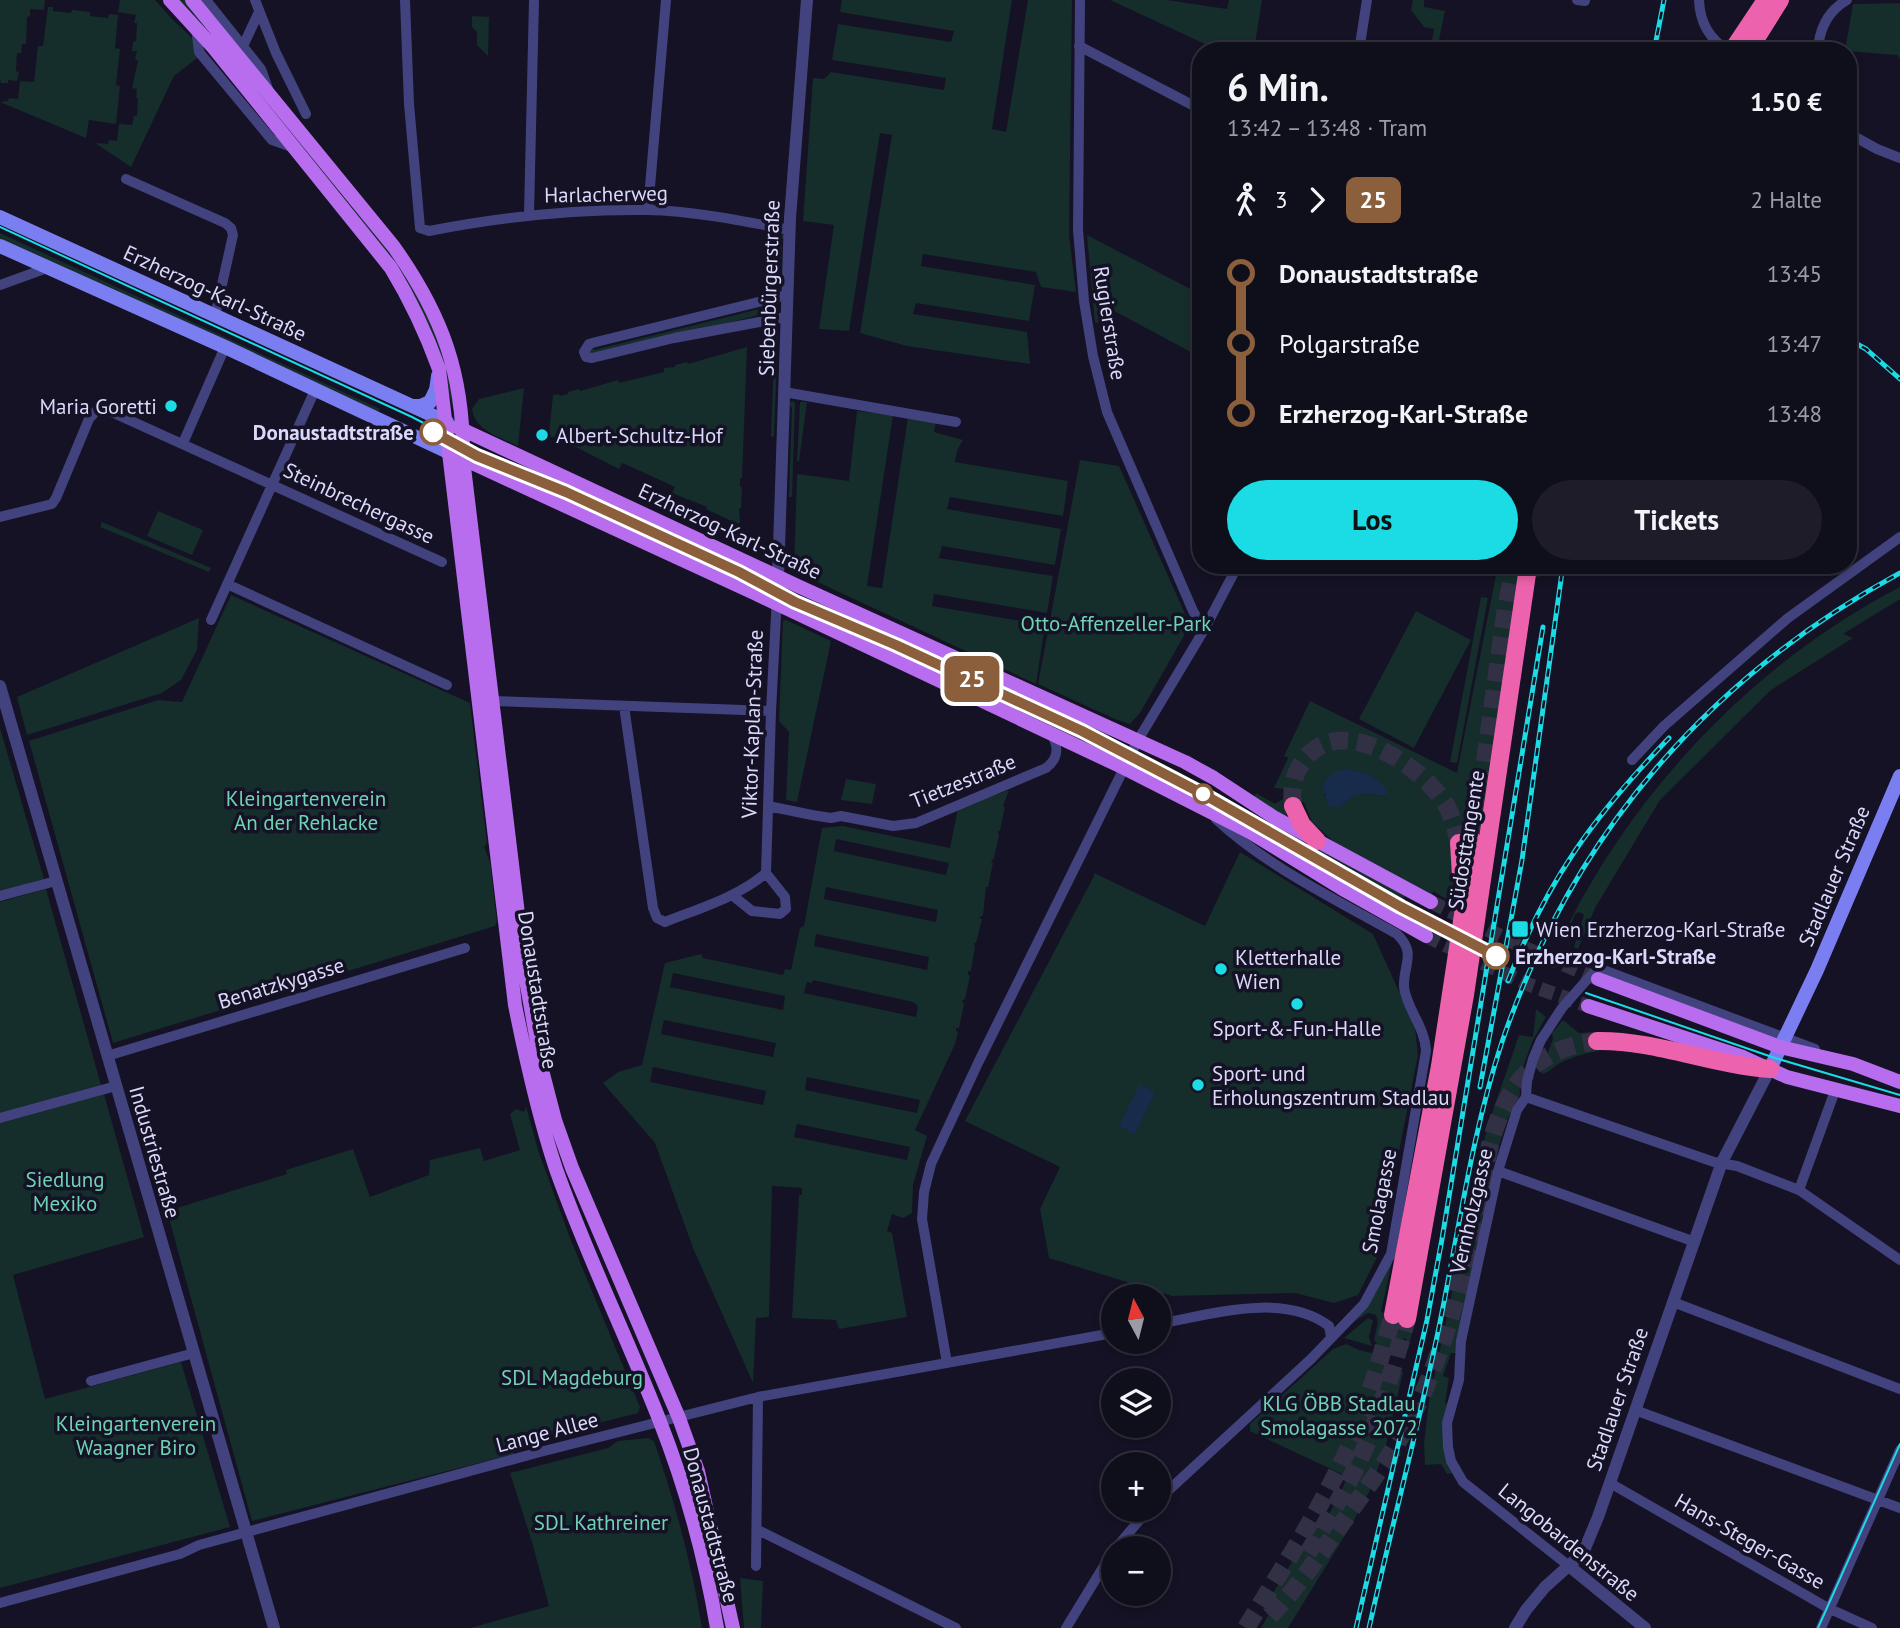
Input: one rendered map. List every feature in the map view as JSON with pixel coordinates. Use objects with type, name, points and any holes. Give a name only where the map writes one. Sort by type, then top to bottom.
[{"type":"highway","points":[[1731,42],[1766,0]]},
{"type":"highway","points":[[1754,42],[1780,0]]},
{"type":"highway","name":"Südosttangente","points":[[1466,843],[1466,896],[1400,1317],[1465,995],[1527,575]]},
{"type":"highway","points":[[1293,806],[1303,825],[1317,841]]},
{"type":"highway","points":[[1597,1041],[1630,1043],[1741,1066],[1770,1069]]},
{"type":"main road","name":"Donaustadtstraße","points":[[170,0],[196,27],[391,268],[410,299],[439,369],[446,422],[456,456],[493,701],[526,980],[545,1083],[572,1168],[679,1418],[698,1471],[733,1628]]},
{"type":"main road","name":"Donaustadtstraße","points":[[192,0],[370,216],[420,284],[438,321],[453,366],[461,398],[463,430],[456,456],[515,1004],[528,1071],[557,1171],[660,1421],[695,1530],[717,1628]]},
{"type":"main road","name":"Erzherzog-Karl-Straße","points":[[0,217],[778,577],[1138,740],[1204,772],[1275,818],[1431,902]]},
{"type":"main road","points":[[0,246],[225,347],[1050,731],[1250,832],[1337,886],[1426,936]]},
{"type":"main road","points":[[411,406],[426,405],[432,400],[439,369]]},
{"type":"main road","name":"Stadlauer Straße","points":[[1770,1069],[1900,776]]},
{"type":"main road","points":[[1602,975],[1900,1082]]},
{"type":"main road","points":[[1588,1006],[1743,1057],[1787,1077],[1900,1106]]},
{"type":"street","name":"Donaustadtstraße","points":[[206,0],[261,69],[269,93]]},
{"type":"street","points":[[255,0],[306,114]]},
{"type":"street","name":"Harlacherweg","points":[[405,0],[409,104],[420,228],[429,231],[484,220],[529,215],[648,210],[724,218],[790,230]]},
{"type":"street","points":[[529,215],[534,0]]},
{"type":"street","points":[[648,210],[666,0]]},
{"type":"street","name":"Siebenbürgerstraße","points":[[778,577],[790,230],[807,0]]},
{"type":"street","name":"Rugierstraße","points":[[1080,0],[1078,230],[1084,301],[1093,356],[1107,412],[1193,611],[1204,630]]},
{"type":"street","points":[[1360,42],[1367,0]]},
{"type":"street","points":[[1699,0],[1704,25],[1720,42]]},
{"type":"street","points":[[1820,42],[1828,16],[1846,0]]},
{"type":"street","points":[[243,46],[259,12]]},
{"type":"street","points":[[231,30],[251,26]]},
{"type":"street","points":[[1079,46],[1192,105]]},
{"type":"street","points":[[1857,138],[1900,158]]},
{"type":"street","points":[[126,179],[231,228],[233,235],[215,316]]},
{"type":"street","points":[[0,285],[47,268]]},
{"type":"street","points":[[786,317],[674,338],[592,358],[586,357],[584,352],[589,344],[596,342],[787,295]]},
{"type":"street","points":[[183,443],[225,347]]},
{"type":"street","points":[[211,620],[315,390]]},
{"type":"street","points":[[784,392],[956,422]]},
{"type":"street","name":"Steinbrechergasse","points":[[0,517],[52,504],[89,419],[96,411],[107,410],[442,562]]},
{"type":"street","points":[[1857,568],[1900,537]]},
{"type":"street","points":[[947,1363],[922,1219],[924,1192],[931,1164],[1138,740],[1204,630],[1233,574]]},
{"type":"street","points":[[1632,760],[1664,726],[1788,618],[1849,574]]},
{"type":"street","name":"Viktor-Kaplan-Straße","points":[[766,873],[778,577]]},
{"type":"street","points":[[227,584],[447,685]]},
{"type":"street","name":"Industriestraße","points":[[0,686],[3,710],[56,881],[274,1628]]},
{"type":"street","points":[[493,701],[771,711]]},
{"type":"street","points":[[624,706],[653,908],[657,918],[665,922],[732,895],[766,873],[785,897],[786,909],[780,914],[752,911],[732,895]]},
{"type":"street","name":"Tietzestraße","points":[[768,806],[894,826],[916,822],[1046,768],[1054,761],[1057,749],[1050,731]]},
{"type":"street","name":"Smolagasse","points":[[1171,1488],[1303,1366],[1364,1304],[1391,1254],[1426,1051],[1422,1030],[1404,989],[1407,948],[1397,934],[1234,836],[1202,807]]},
{"type":"street","points":[[0,896],[56,881]]},
{"type":"street","name":"Benatzkygasse","points":[[107,1056],[465,948]]},
{"type":"street","name":"Vernholzgasse","points":[[1469,1487],[1451,1461],[1447,1423],[1459,1380],[1461,1341],[1498,1171],[1517,1110],[1526,1097],[1527,1081],[1541,1040],[1553,1019],[1592,974],[1602,975]]},
{"type":"street","name":"Stadlauer Straße","points":[[1515,1628],[1545,1587],[1583,1553],[1723,1162],[1770,1069]]},
{"type":"street","points":[[0,1118],[116,1086]]},
{"type":"street","points":[[1798,1190],[1836,1088]]},
{"type":"street","points":[[1526,1097],[1714,1162],[1723,1162],[1798,1190],[1900,1260]]},
{"type":"street","points":[[1498,1171],[1695,1241]]},
{"type":"street","points":[[1673,1302],[1900,1389]]},
{"type":"street","points":[[1171,1322],[1262,1307],[1283,1308],[1308,1313],[1321,1319],[1329,1326],[1331,1337]]},
{"type":"street","name":"Lange Allee","points":[[0,1603],[180,1554],[199,1545],[246,1532],[758,1397],[1101,1335]]},
{"type":"street","points":[[91,1381],[194,1353]]},
{"type":"street","points":[[756,1566],[758,1397]]},
{"type":"street","points":[[1635,1410],[1900,1508]]},
{"type":"street","points":[[1821,1628],[1900,1450]]},
{"type":"street","name":"Hans-Steger-Gasse","points":[[1610,1483],[1830,1609],[1872,1628]]},
{"type":"street","name":"Langobardenstraße","points":[[1469,1487],[1645,1628]]},
{"type":"street","points":[[1126,1536],[1138,1522]]},
{"type":"street","points":[[758,1530],[956,1628]]},
{"type":"street","points":[[1066,1628],[1101,1571]]},
{"type":"green space","points":[[0,0],[45,0],[44,10],[30,9],[26,44],[22,44],[21,53],[17,53],[17,81],[8,80],[8,83],[1,83],[0,79]]},
{"type":"green space","points":[[120,0],[155,0],[206,51],[174,76],[131,167],[95,143],[108,144],[109,140],[117,141],[119,124],[132,125],[134,116],[137,116],[137,89],[132,88],[138,61],[135,60],[137,51],[132,51],[133,42],[136,41],[136,15],[118,12]]},
{"type":"green space","points":[[176,0],[185,0],[200,17],[399,262],[434,328],[452,387],[455,409],[439,351],[417,303]]},
{"type":"green space","points":[[842,0],[1012,0],[992,129],[1006,132],[1028,0],[1072,0],[1069,236],[1076,292],[1041,287],[1036,272],[923,254],[921,266],[1035,285],[1029,321],[916,303],[913,314],[1027,332],[1030,364],[907,346],[860,333],[892,135],[880,133],[849,331],[819,329],[834,225],[803,221],[813,78],[824,79],[831,72],[944,90],[946,78],[832,60],[838,24],[951,42],[954,31],[840,12]]},
{"type":"green space","points":[[1110,0],[1167,0],[1227,9],[1229,0],[1262,0],[1255,42],[1201,42]]},
{"type":"green space","points":[[1413,0],[1424,0],[1424,7],[1445,11],[1439,42],[1432,42],[1434,29],[1424,27],[1411,10]]},
{"type":"green space","points":[[1900,3],[1900,59],[1897,55],[1857,52],[1857,42],[1847,42],[1853,4]]},
{"type":"green space","points":[[48,7],[53,7],[53,11],[90,12],[90,16],[108,18],[109,14],[118,15],[115,48],[120,49],[116,85],[120,86],[116,124],[89,120],[86,138],[0,102],[8,101],[9,98],[18,99],[20,81],[34,82],[38,46],[43,46]]},
{"type":"green space","points":[[472,16],[489,17],[488,56],[477,45],[477,32],[472,27]]},
{"type":"green space","points":[[0,233],[380,409],[377,413],[0,239]]},
{"type":"green space","points":[[778,235],[784,235],[785,238],[782,239],[780,285],[776,290]]},
{"type":"green space","points":[[1087,235],[1192,290],[1192,353],[1116,312],[1101,314],[1101,322],[1095,323]]},
{"type":"green space","points":[[771,306],[771,312],[593,357],[587,355],[593,346],[594,350]]},
{"type":"green space","points":[[775,328],[778,329],[774,437],[771,436]]},
{"type":"green space","points":[[747,347],[740,478],[741,508],[738,524],[706,509],[707,507],[672,493],[675,487],[622,463],[619,469],[551,437],[549,433],[553,395],[560,396],[618,380],[619,383],[664,372],[664,368]]},
{"type":"green space","points":[[524,388],[518,446],[483,428],[474,417],[472,409],[479,399]]},
{"type":"green space","points":[[792,401],[795,403],[792,497],[789,497],[792,408],[789,404]]},
{"type":"green space","points":[[800,402],[807,402],[797,461]]},
{"type":"green space","points":[[857,411],[893,415],[867,586],[882,588],[908,417],[936,422],[934,432],[963,440],[955,462],[1068,481],[1063,516],[950,497],[947,509],[1061,529],[1055,565],[942,546],[939,558],[1053,576],[1047,613],[934,594],[932,606],[1045,625],[1036,684],[794,571],[797,474],[849,481]]},
{"type":"green space","name":"Otto-Affenzeller-Park","points":[[1080,460],[1119,466],[1190,625],[1140,713],[1130,724],[1038,684]]},
{"type":"green space","points":[[534,483],[565,494],[747,578],[746,581]]},
{"type":"green space","points":[[158,511],[203,530],[192,555],[147,536]]},
{"type":"green space","points":[[102,522],[211,568],[209,572],[100,527]]},
{"type":"green space","points":[[1496,574],[1540,574],[1539,577],[1534,576],[1482,841],[1455,877],[1454,900],[1451,902],[1433,891],[1432,896],[1334,842],[1312,822],[1304,802],[1286,805],[1286,817],[1254,797],[1256,793],[1275,804],[1284,798],[1284,789],[1274,788],[1288,758],[1284,756],[1310,701],[1457,773]],"holes":[[[1355,770],[1377,780],[1387,793],[1384,796],[1360,793],[1324,796],[1324,784]]]},
{"type":"green space","points":[[1900,587],[1900,599],[1843,634],[1853,638],[1771,690],[1660,800],[1595,908],[1578,949],[1574,947],[1584,915],[1579,912],[1575,914],[1571,925],[1567,927],[1629,824],[1666,776],[1707,731],[1751,689],[1798,651],[1848,617]]},
{"type":"green space","name":"Kleingartenverein An der Rehlacke","points":[[231,595],[470,703],[487,843],[484,847],[490,862],[497,922],[495,926],[113,1043],[29,741],[158,700],[182,702]]},
{"type":"green space","points":[[1481,597],[1488,598],[1457,763],[1450,762]]},
{"type":"green space","points":[[801,606],[880,640],[1106,747],[799,609]]},
{"type":"green space","points":[[1416,611],[1471,640],[1414,748],[1359,719]]},
{"type":"green space","points":[[199,618],[197,650],[181,680],[162,693],[27,735],[17,697]]},
{"type":"green space","points":[[783,621],[831,641],[797,802],[786,800],[789,732],[779,721]]},
{"type":"green space","points":[[0,728],[44,879],[0,892]]},
{"type":"green space","points":[[846,779],[876,784],[872,804],[841,800]]},
{"type":"green space","points":[[1009,790],[991,862],[993,863],[986,887],[983,915],[979,918],[982,919],[974,943],[971,971],[968,971],[970,976],[965,999],[962,1001],[964,1004],[959,1028],[956,1028],[958,1032],[955,1044],[915,1130],[927,1136],[913,1185],[912,1213],[903,1218],[892,1214],[887,1231],[892,1233],[907,1317],[839,1329],[836,1320],[792,1318],[799,1195],[802,1195],[802,1188],[772,1186],[769,1317],[756,1318],[753,1383],[693,1248],[655,1143],[603,1083],[618,1072],[642,1065],[665,963],[701,954],[703,958],[783,975],[785,969],[791,970],[800,928],[804,926],[822,828],[843,826],[950,848],[958,808]],"holes":[[[836,839],[949,863],[946,875],[834,851]],[[826,887],[938,910],[936,922],[824,899]],[[816,934],[929,957],[927,970],[814,946]],[[673,973],[785,996],[783,1010],[670,987]],[[813,980],[913,1002],[918,1006],[916,1017],[804,993],[807,982],[812,983]],[[664,1020],[776,1043],[773,1057],[661,1034]],[[653,1067],[766,1091],[763,1105],[650,1082]],[[807,1077],[920,1100],[917,1113],[805,1090]],[[797,1124],[910,1147],[907,1160],[794,1137]]]},
{"type":"green space","points":[[1249,823],[1398,908],[1396,914],[1245,824]]},
{"type":"green space","points":[[1293,834],[1406,895],[1403,899]]},
{"type":"green space","name":"Sport- und Erholungszentrum Stadlau","points":[[1240,852],[1373,934],[1415,1027],[1418,1055],[1379,1253],[1358,1295],[1334,1303],[1295,1293],[1172,1296],[1171,1284],[1133,1284],[1049,1258],[1040,1209],[1060,1167],[965,1121],[1094,873],[1205,926]]},
{"type":"green space","name":"Siedlung Mexiko","points":[[46,889],[101,1085],[0,1113],[0,902]]},
{"type":"green space","points":[[1536,1009],[1546,1017],[1532,1042],[1519,1079],[1520,1095],[1507,1120],[1494,1161],[1457,1353],[1451,1353],[1443,1376],[1449,1378],[1445,1403],[1448,1404],[1453,1473],[1447,1474],[1441,1464],[1425,1465],[1424,1443],[1429,1401],[1487,1128],[1519,1035],[1533,1037]]},
{"type":"green space","points":[[1563,1020],[1579,1033],[1596,1032],[1599,1051],[1569,1059],[1541,1074],[1553,1038],[1552,1033]]},
{"type":"green space","name":"Kleingartenverein Waagner Biro","points":[[104,1094],[144,1237],[13,1275],[45,1399],[181,1362],[230,1527],[0,1588],[0,1123]]},
{"type":"green space","name":"SDL Magdeburg","points":[[526,1106],[538,1150],[570,1238],[640,1407],[638,1413],[512,1445],[514,1454],[252,1521],[167,1211],[287,1174],[286,1170],[353,1149],[370,1197],[429,1175],[430,1160],[480,1148],[484,1161],[520,1150],[510,1114],[516,1109],[524,1112]]},
{"type":"green space","points":[[1393,1258],[1381,1312],[1415,1320],[1408,1350],[1404,1349],[1404,1338],[1401,1348],[1391,1346],[1390,1352],[1381,1349],[1374,1340],[1378,1322],[1376,1315],[1368,1313],[1347,1326]]},
{"type":"green space","points":[[1368,1318],[1373,1320],[1369,1337],[1372,1346],[1344,1338]]},
{"type":"green space","name":"KLG ÖBB Stadlau Smolagasse 2072","points":[[1346,1344],[1389,1357],[1387,1368],[1403,1372],[1386,1445],[1371,1488],[1352,1524],[1288,1628],[1261,1628],[1269,1614],[1263,1609],[1316,1523],[1323,1526],[1348,1477],[1250,1431],[1250,1424],[1333,1349]]},
{"type":"green space","name":"SDL Kathreiner","points":[[648,1438],[654,1441],[676,1511],[702,1628],[470,1628],[549,1606],[510,1473],[608,1448],[618,1441]]},
{"type":"green space","points":[[740,1578],[763,1581],[761,1628],[744,1628]]},
{"type":"water","points":[[1346,769],[1370,776],[1385,787],[1388,793],[1384,796],[1360,794],[1340,807],[1329,806],[1323,790],[1326,781],[1334,773]]},
{"type":"water","points":[[1140,1084],[1155,1092],[1135,1134],[1119,1126]]},
{"type":"tunnel","points":[[1474,842],[1506,607],[1513,574]]},
{"type":"tunnel","points":[[1293,806],[1294,782],[1304,760],[1320,746],[1338,741],[1358,742],[1379,749],[1418,773],[1445,803],[1454,822],[1459,843]]},
{"type":"tunnel","points":[[1431,902],[1527,949],[1598,979]]},
{"type":"tunnel","points":[[1426,936],[1527,984],[1588,1006]]},
{"type":"tunnel","points":[[1270,1616],[1309,1569],[1380,1469],[1405,1430],[1427,1384],[1440,1351],[1460,1283],[1490,1145],[1504,1105],[1514,1088],[1539,1062],[1575,1045],[1597,1041]]},
{"type":"tunnel","points":[[1246,1628],[1307,1528],[1349,1448],[1370,1392],[1393,1315]]},
{"type":"tunnel","points":[[1308,1553],[1347,1485],[1367,1443],[1407,1319]]},
{"type":"tram line","points":[[0,227],[412,417],[481,453],[569,489],[742,569],[791,596],[898,641],[1084,727],[1240,810],[1429,917]]},
{"type":"tram line","name":"25","points":[[433,432],[477,456],[566,492],[739,572],[844,625],[896,645],[1082,731],[1203,794],[1401,907],[1496,956]]},
{"type":"tram line","points":[[1586,993],[1775,1058],[1900,1095]]},
{"type":"tram line","points":[[1818,1628],[1900,1444]]},
{"type":"railway","points":[[1656,42],[1664,0]]},
{"type":"railway","points":[[1857,344],[1900,379]]},
{"type":"railway","points":[[1369,1628],[1430,1369],[1482,1113],[1502,1042],[1531,967],[1567,896],[1608,830],[1656,769],[1709,713],[1767,661],[1831,615],[1900,573]]},
{"type":"railway","points":[[1480,1087],[1522,860],[1562,574]]},
{"type":"railway","points":[[1356,1628],[1427,1320],[1543,627]]},
{"type":"railway","points":[[1508,981],[1539,911],[1575,851],[1618,795],[1669,738]]},
{"type":"place","name":"Maria Goretti","points":[[171,406]]},
{"type":"place","name":"Donaustadtstraße","points":[[433,432]]},
{"type":"place","name":"Albert-Schultz-Hof","points":[[542,435]]},
{"type":"place","name":"Wien Erzherzog-Karl-Straße","points":[[1520,929]]},
{"type":"place","name":"Erzherzog-Karl-Straße","points":[[1496,956]]},
{"type":"place","name":"Kletterhalle Wien","points":[[1221,969]]},
{"type":"place","name":"Sport-&-Fun-Halle","points":[[1297,1004]]},
{"type":"place","name":"Sport- und Erholungszentrum Stadlau","points":[[1198,1085]]}]
